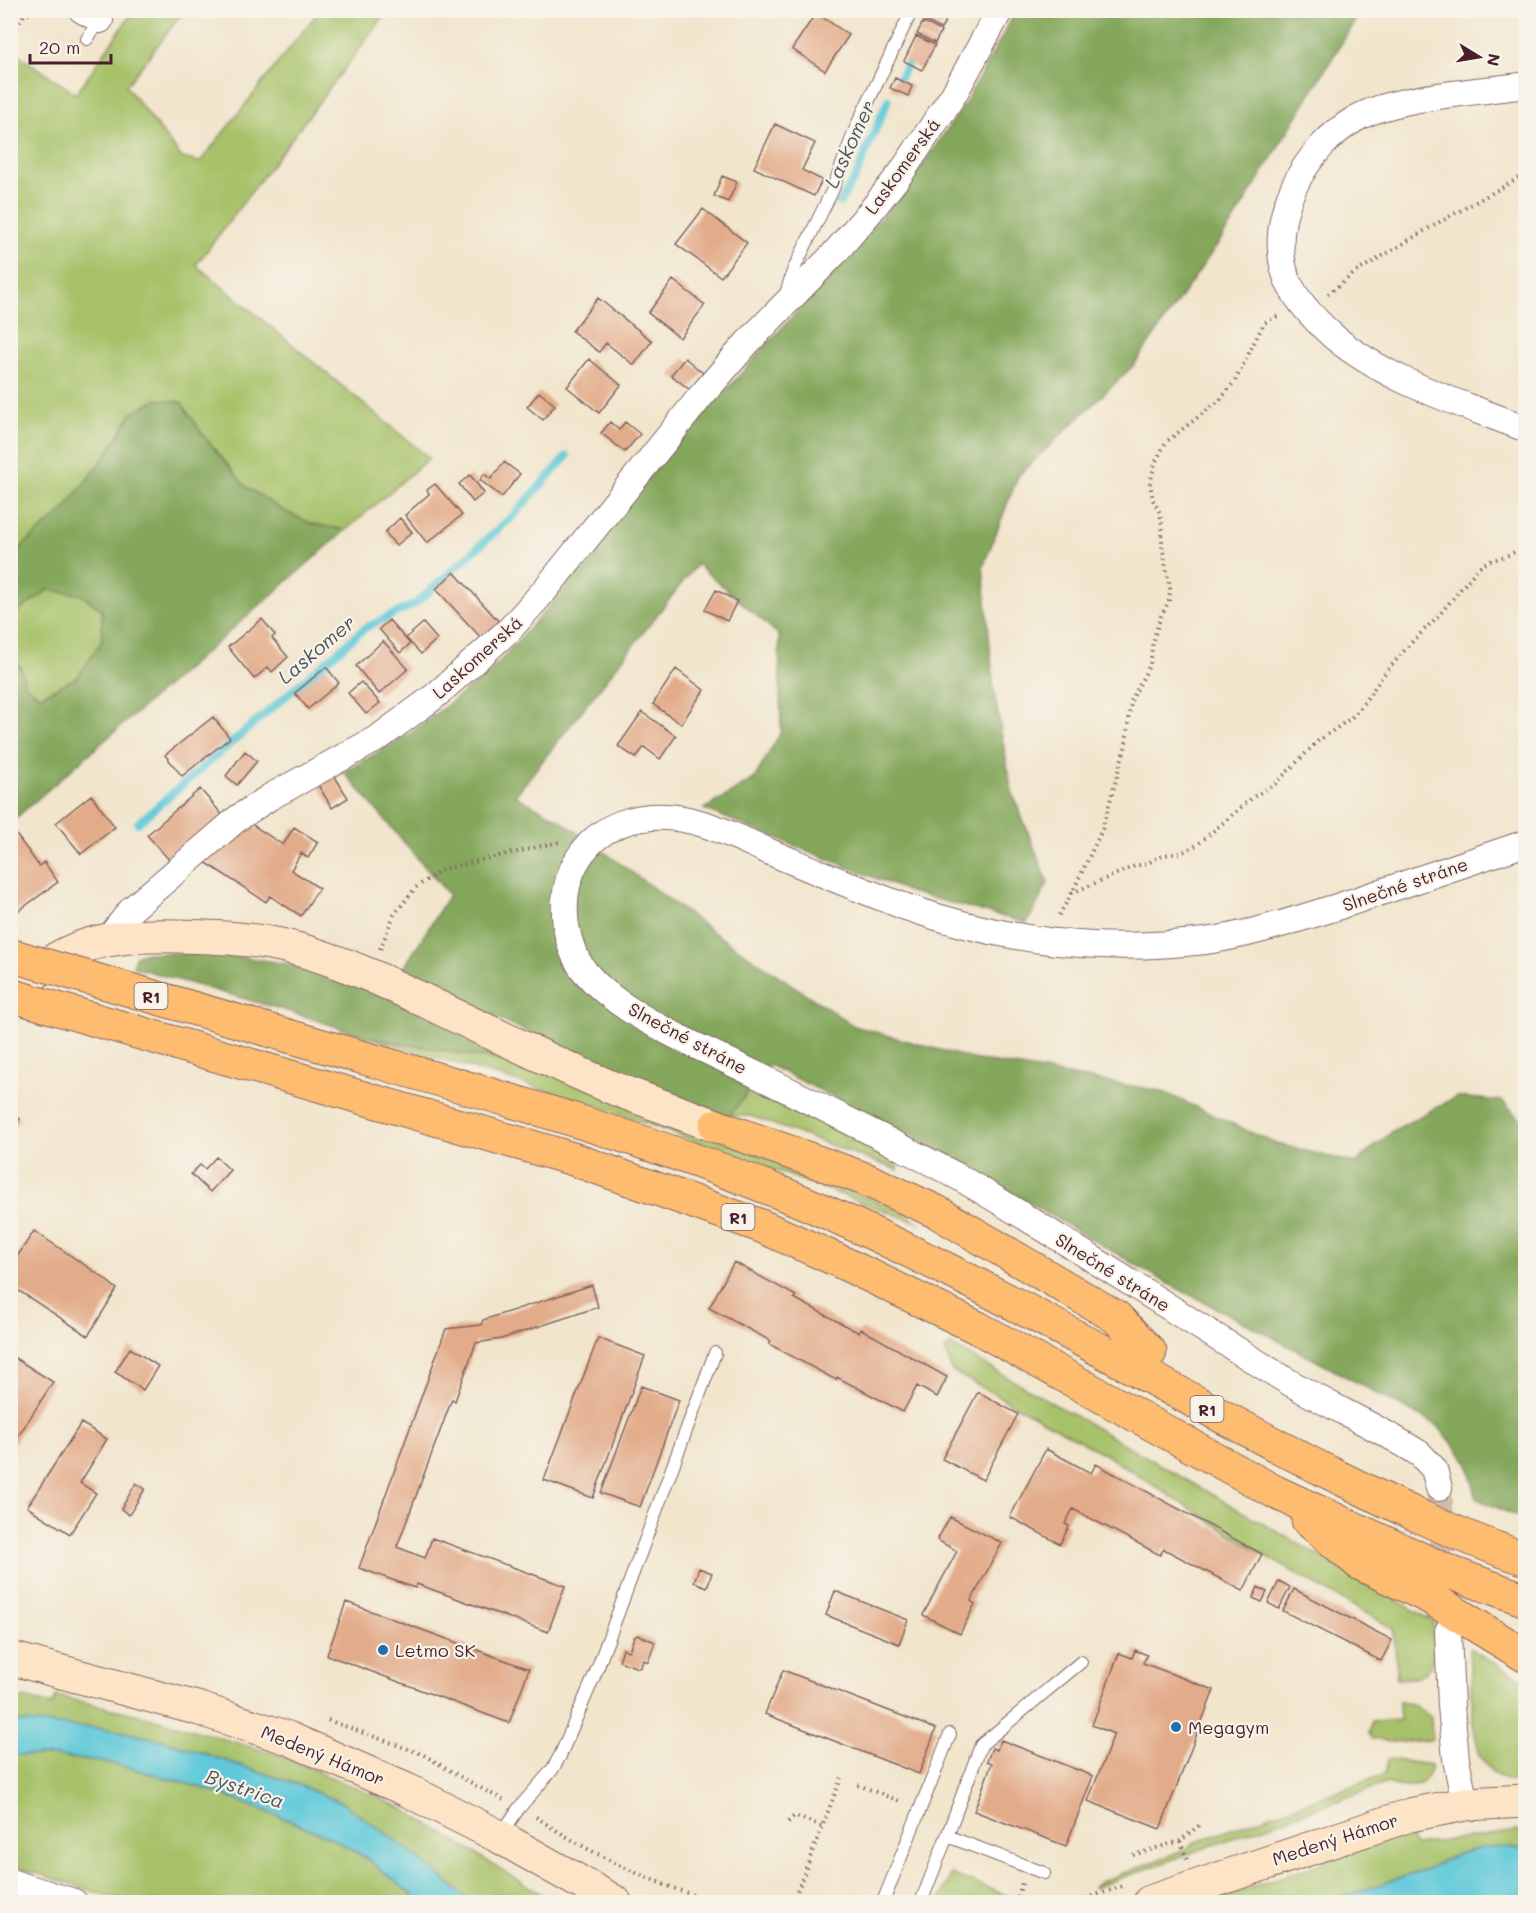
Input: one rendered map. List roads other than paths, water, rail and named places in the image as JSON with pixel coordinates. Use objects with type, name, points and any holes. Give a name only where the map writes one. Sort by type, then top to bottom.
[{"type":"highway","name":"R1","points":[[10,955],[586,1124],[782,1193],[954,1273],[1269,1442],[1364,1490],[1464,1536],[1526,1559]]},
{"type":"highway","name":"R1","points":[[10,995],[573,1159],[761,1226],[836,1259],[978,1328],[1275,1492],[1449,1572],[1526,1600]]},
{"type":"highway","points":[[716,1126],[865,1179],[937,1212],[1116,1317],[1149,1352]]},
{"type":"highway","points":[[954,1273],[1149,1352],[1316,1444],[1377,1474],[1469,1516],[1526,1537]]},
{"type":"highway","points":[[1275,1492],[1359,1563],[1431,1598],[1526,1656]]},
{"type":"street","name":"Laskomerská","points":[[110,938],[132,909],[238,818],[261,802],[378,738],[435,696],[487,651],[528,610],[694,403],[833,255],[901,173],[954,94],[1000,10]]},
{"type":"street","points":[[1526,85],[1391,106],[1358,117],[1331,135],[1309,160],[1294,186],[1284,214],[1281,246],[1286,276],[1302,305],[1333,336],[1366,359],[1403,380],[1526,429]]},
{"type":"street","name":"Slnečné stráne","points":[[1439,1488],[1434,1469],[1420,1454],[1279,1377],[957,1177],[671,1033],[605,992],[584,971],[570,946],[565,918],[565,890],[572,867],[586,847],[606,831],[624,823],[648,817],[675,817],[702,823],[729,833],[850,885],[908,907],[1004,935],[1043,942],[1096,947],[1209,940],[1263,929],[1526,843]]},
{"type":"street","points":[[10,995],[51,962],[81,947],[110,938],[152,935],[245,939],[287,947],[370,974],[616,1089],[716,1126]]},
{"type":"street","points":[[1448,1631],[1456,1759],[1465,1804]]},
{"type":"street","name":"Medený Hámor","points":[[10,1658],[200,1709],[288,1738],[407,1790],[500,1837],[615,1902]]},
{"type":"street","name":"Medený Hámor","points":[[1150,1902],[1410,1815],[1465,1804],[1526,1801]]},
{"type":"street","points":[[10,1882],[74,1902]]},
{"type":"lane","name":"Laskomerská","points":[[783,306],[793,271],[832,191],[864,109],[912,10]]},
{"type":"lane","points":[[500,1837],[519,1808],[552,1770],[560,1756],[596,1672],[715,1353]]},
{"type":"lane","points":[[921,1902],[981,1745],[1081,1662]]},
{"type":"lane","points":[[883,1902],[950,1734]]},
{"type":"lane","points":[[947,1836],[1044,1873]]},
{"type":"water","name":"Bystrica","points":[[11,1721],[107,1729],[166,1741],[299,1785],[342,1803],[395,1840],[470,1902],[421,1902],[365,1857],[327,1836],[210,1790],[115,1764],[56,1756],[11,1755]]},
{"type":"water","points":[[1487,1847],[1525,1849],[1525,1895],[1487,1902],[1327,1902],[1425,1870],[1457,1854]]},
{"type":"waterway","name":"Laskomer","points":[[900,78],[907,64]]},
{"type":"waterway","name":"Laskomer","points":[[839,203],[855,178],[888,100]]},
{"type":"waterway","name":"Laskomer","points":[[138,823],[365,628],[415,604],[515,514],[567,456]]},
{"type":"tunnel","points":[[1439,1488],[1445,1586]]},
{"type":"place","name":"Letmo SK","points":[[383,1650]]},
{"type":"place","name":"Megagym","points":[[1176,1727]]}]
